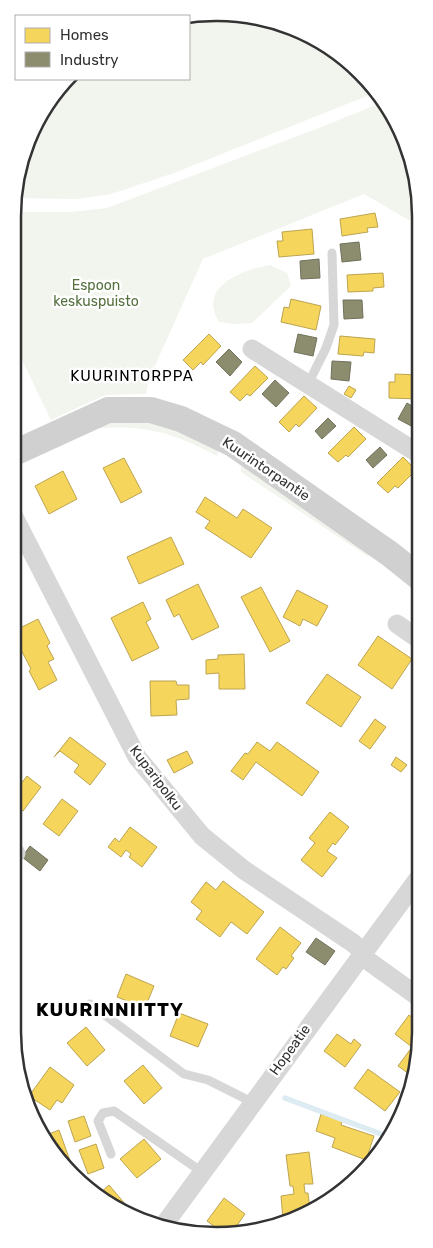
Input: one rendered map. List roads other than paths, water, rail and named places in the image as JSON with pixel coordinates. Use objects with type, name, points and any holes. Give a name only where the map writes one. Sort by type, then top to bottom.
[{"type":"street","points":[[252,350],[412,443]]},
{"type":"street","name":"Kuurintorpantie","points":[[21,450],[108,410],[151,410],[166,414],[182,419],[233,444],[412,569]]},
{"type":"street","name":"Kuparipolku","points":[[21,531],[137,757],[202,836],[244,870],[362,952],[367,960],[412,992]]},
{"type":"street","points":[[397,624],[412,634]]},
{"type":"street","name":"Hopeatie","points":[[167,1220],[362,952],[412,886]]},
{"type":"lane","points":[[308,384],[326,348],[334,324],[332,253]]},
{"type":"lane","points":[[90,1004],[184,1074],[208,1080],[252,1102]]},
{"type":"lane","points":[[111,1154],[98,1120],[103,1113],[114,1111],[202,1172]]},
{"type":"waterway","points":[[285,1098],[382,1135]]},
{"type":"district","name":"KUURINTORPPA","points":[[132,376]]},
{"type":"district","name":"KUURINNIITTY","points":[[110,1009]]},
{"type":"park label","name":"Espoon keskuspuisto","points":[[96,294]]}]
